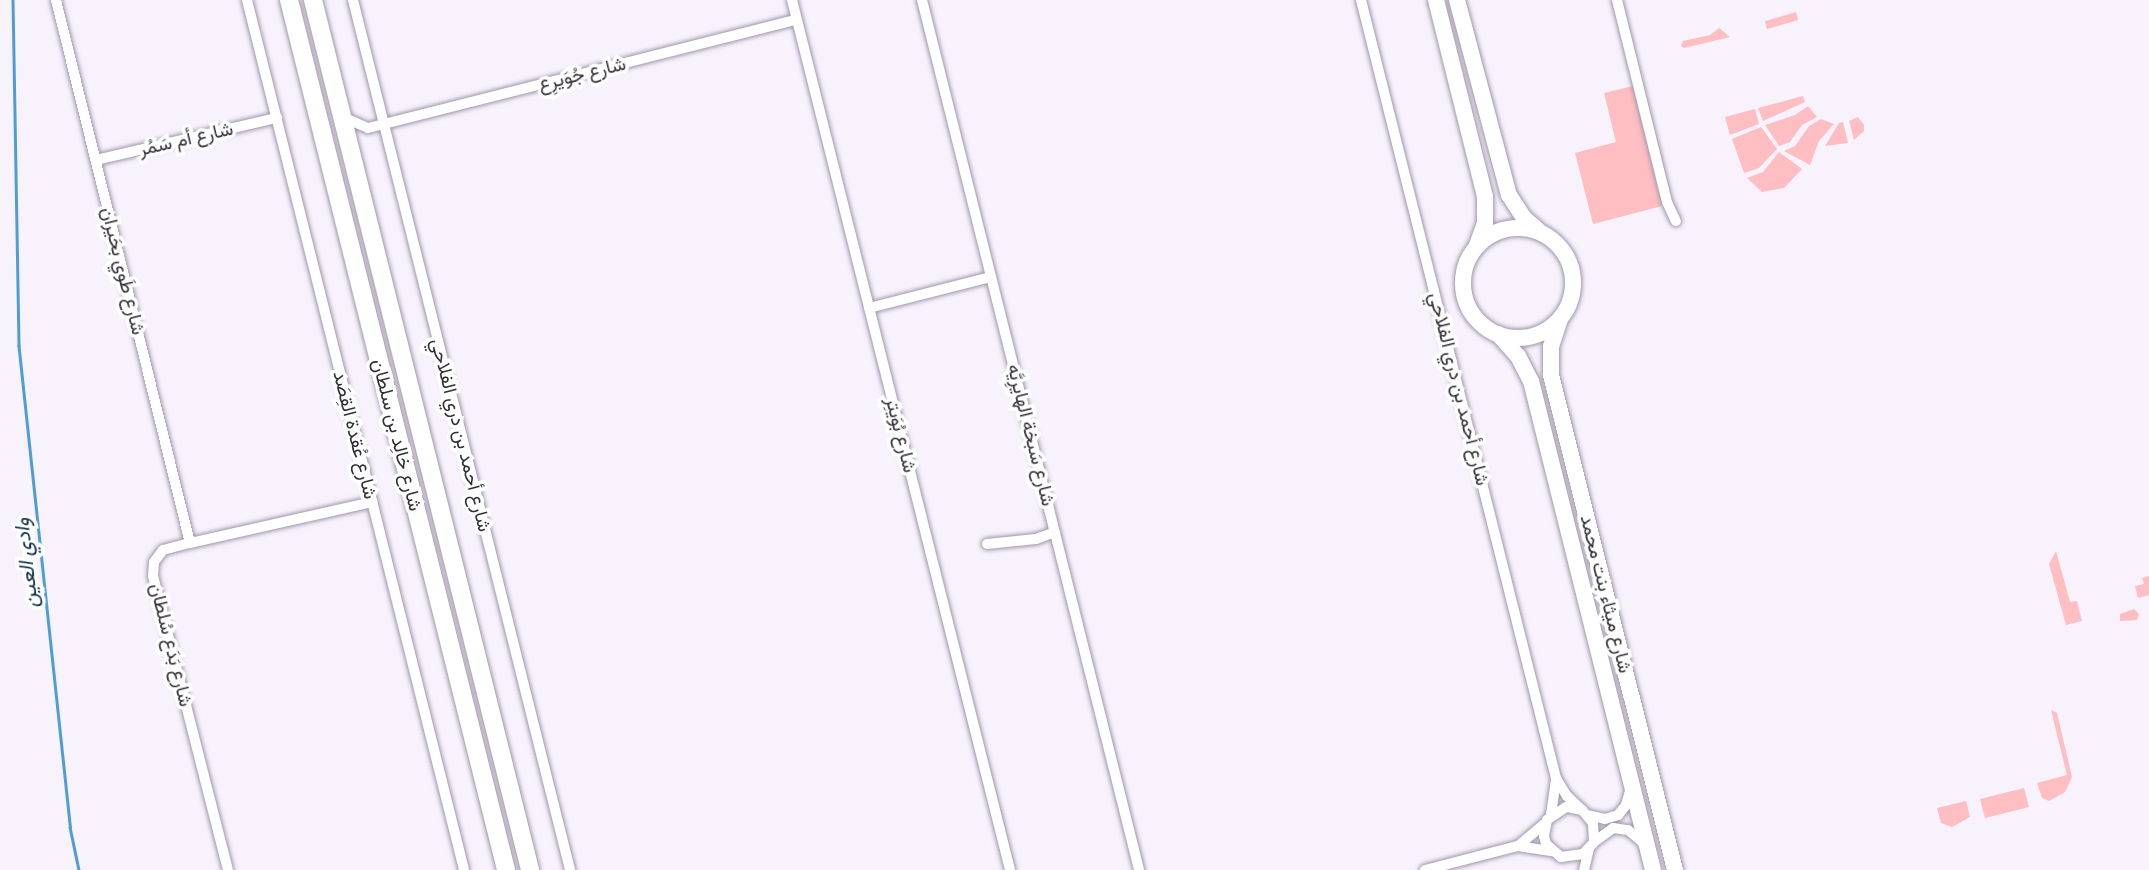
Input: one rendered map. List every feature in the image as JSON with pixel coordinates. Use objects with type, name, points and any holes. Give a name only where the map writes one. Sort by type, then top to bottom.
[{"type":"main road","name":"شارع خالِد بن سلطان","points":[[289,0],[506,870]]},
{"type":"main road","name":"شارع خالِد بن سلطان","points":[[313,0],[530,870]]},
{"type":"main road","points":[[1436,0],[1485,197],[1485,223],[1465,271],[1465,297],[1477,319],[1498,334],[1517,338],[1536,335],[1560,319],[1572,296],[1573,278],[1564,253],[1524,218],[1508,195],[1457,0]]},
{"type":"main road","points":[[1476,248],[1491,235],[1509,229],[1528,229],[1546,235]]},
{"type":"main road","name":"شارع ميثاء بنت محمد","points":[[1560,319],[1551,346],[1551,375],[1675,870]]},
{"type":"main road","name":"شارع ميثاء بنت محمد","points":[[1498,334],[1518,356],[1531,381],[1653,870]]},
{"type":"main road","points":[[447,636],[453,634],[460,638],[489,741],[503,762]]},
{"type":"street","name":"شارع طَوي بحَيران","points":[[57,0],[190,542]]},
{"type":"street","name":"شارع عُقدة القِصَد","points":[[247,0],[464,870]]},
{"type":"street","name":"شارع أحمد بن دري الفلاحي","points":[[353,0],[570,870]]},
{"type":"street","name":"شارع بُوَيتِر","points":[[792,0],[1010,870]]},
{"type":"street","name":"شارع سَبخة الهايرِيَّه","points":[[922,0],[1139,870]]},
{"type":"street","name":"شارع أحمد بن دري الفلاحي","points":[[1361,0],[1556,778],[1567,796],[1585,812]]},
{"type":"street","points":[[1617,0],[1667,202],[1676,221]]},
{"type":"street","name":"شارع جُوَيرِع","points":[[368,128],[796,20]]},
{"type":"street","points":[[342,117],[368,128],[351,151]]},
{"type":"street","name":"شارع أم سَمُر","points":[[96,160],[277,118]]},
{"type":"street","points":[[869,308],[991,277]]},
{"type":"street","name":"شارع بَدَع سُلطان","points":[[228,870],[152,571],[156,557],[163,550],[190,542],[372,502]]},
{"type":"street","points":[[987,544],[1036,539],[1055,532]]},
{"type":"street","name":"شارع أحمد بن دري الفلاحي","points":[[1549,817],[1556,778]]},
{"type":"street","points":[[1425,870],[1518,846],[1534,835],[1549,817],[1566,807],[1605,819],[1618,815],[1626,804],[1632,785]]},
{"type":"street","points":[[1584,870],[1595,831],[1585,812]]},
{"type":"street","points":[[1549,817],[1544,836],[1556,854],[1572,870]]},
{"type":"street","points":[[1518,846],[1576,858],[1606,832],[1620,828],[1628,830],[1647,845]]},
{"type":"shaded area","points":[[1796,12],[1798,20],[1767,29],[1765,21]]},
{"type":"shaded area","points":[[1719,28],[1730,37],[1684,48],[1681,46],[1683,41],[1710,35]]},
{"type":"shaded area","points":[[1633,86],[1662,206],[1593,224],[1575,153],[1616,142],[1604,93]]},
{"type":"shaded area","points":[[1803,96],[1805,102],[1763,121],[1758,108]]},
{"type":"shaded area","points":[[1808,106],[1817,117],[1802,125],[1790,142],[1779,146],[1765,125],[1795,115]]},
{"type":"shaded area","points":[[1755,109],[1759,124],[1730,135],[1725,117]]},
{"type":"shaded area","points":[[1858,117],[1864,125],[1864,131],[1854,140],[1849,121]]},
{"type":"shaded area","points":[[1821,119],[1834,124],[1819,141],[1810,165],[1784,151],[1795,146],[1809,126]]},
{"type":"shaded area","points":[[1843,122],[1848,143],[1825,146],[1839,123]]},
{"type":"shaded area","points":[[1761,127],[1777,149],[1759,168],[1744,173],[1732,139]]},
{"type":"shaded area","points":[[1779,152],[1802,169],[1784,188],[1762,192],[1747,178],[1763,172]]},
{"type":"shaded area","points":[[2056,551],[2070,602],[2077,601],[2082,621],[2066,625],[2049,564]]},
{"type":"shaded area","points":[[2149,576],[2149,595],[2138,598],[2135,586],[2144,584],[2142,578]]},
{"type":"shaded area","points":[[2134,609],[2139,614],[2137,620],[2120,621],[2120,614]]},
{"type":"shaded area","points":[[2051,710],[2057,713],[2072,777],[2065,792],[2049,801],[2042,798],[2037,783],[2067,775]]},
{"type":"shaded area","points":[[2024,788],[2029,807],[1985,818],[1980,799]]},
{"type":"shaded area","points":[[1966,801],[1970,817],[1952,827],[1941,823],[1937,808]]},
{"type":"waterway","name":"وادي العين","points":[[13,0],[19,346],[70,827],[79,870]]}]
